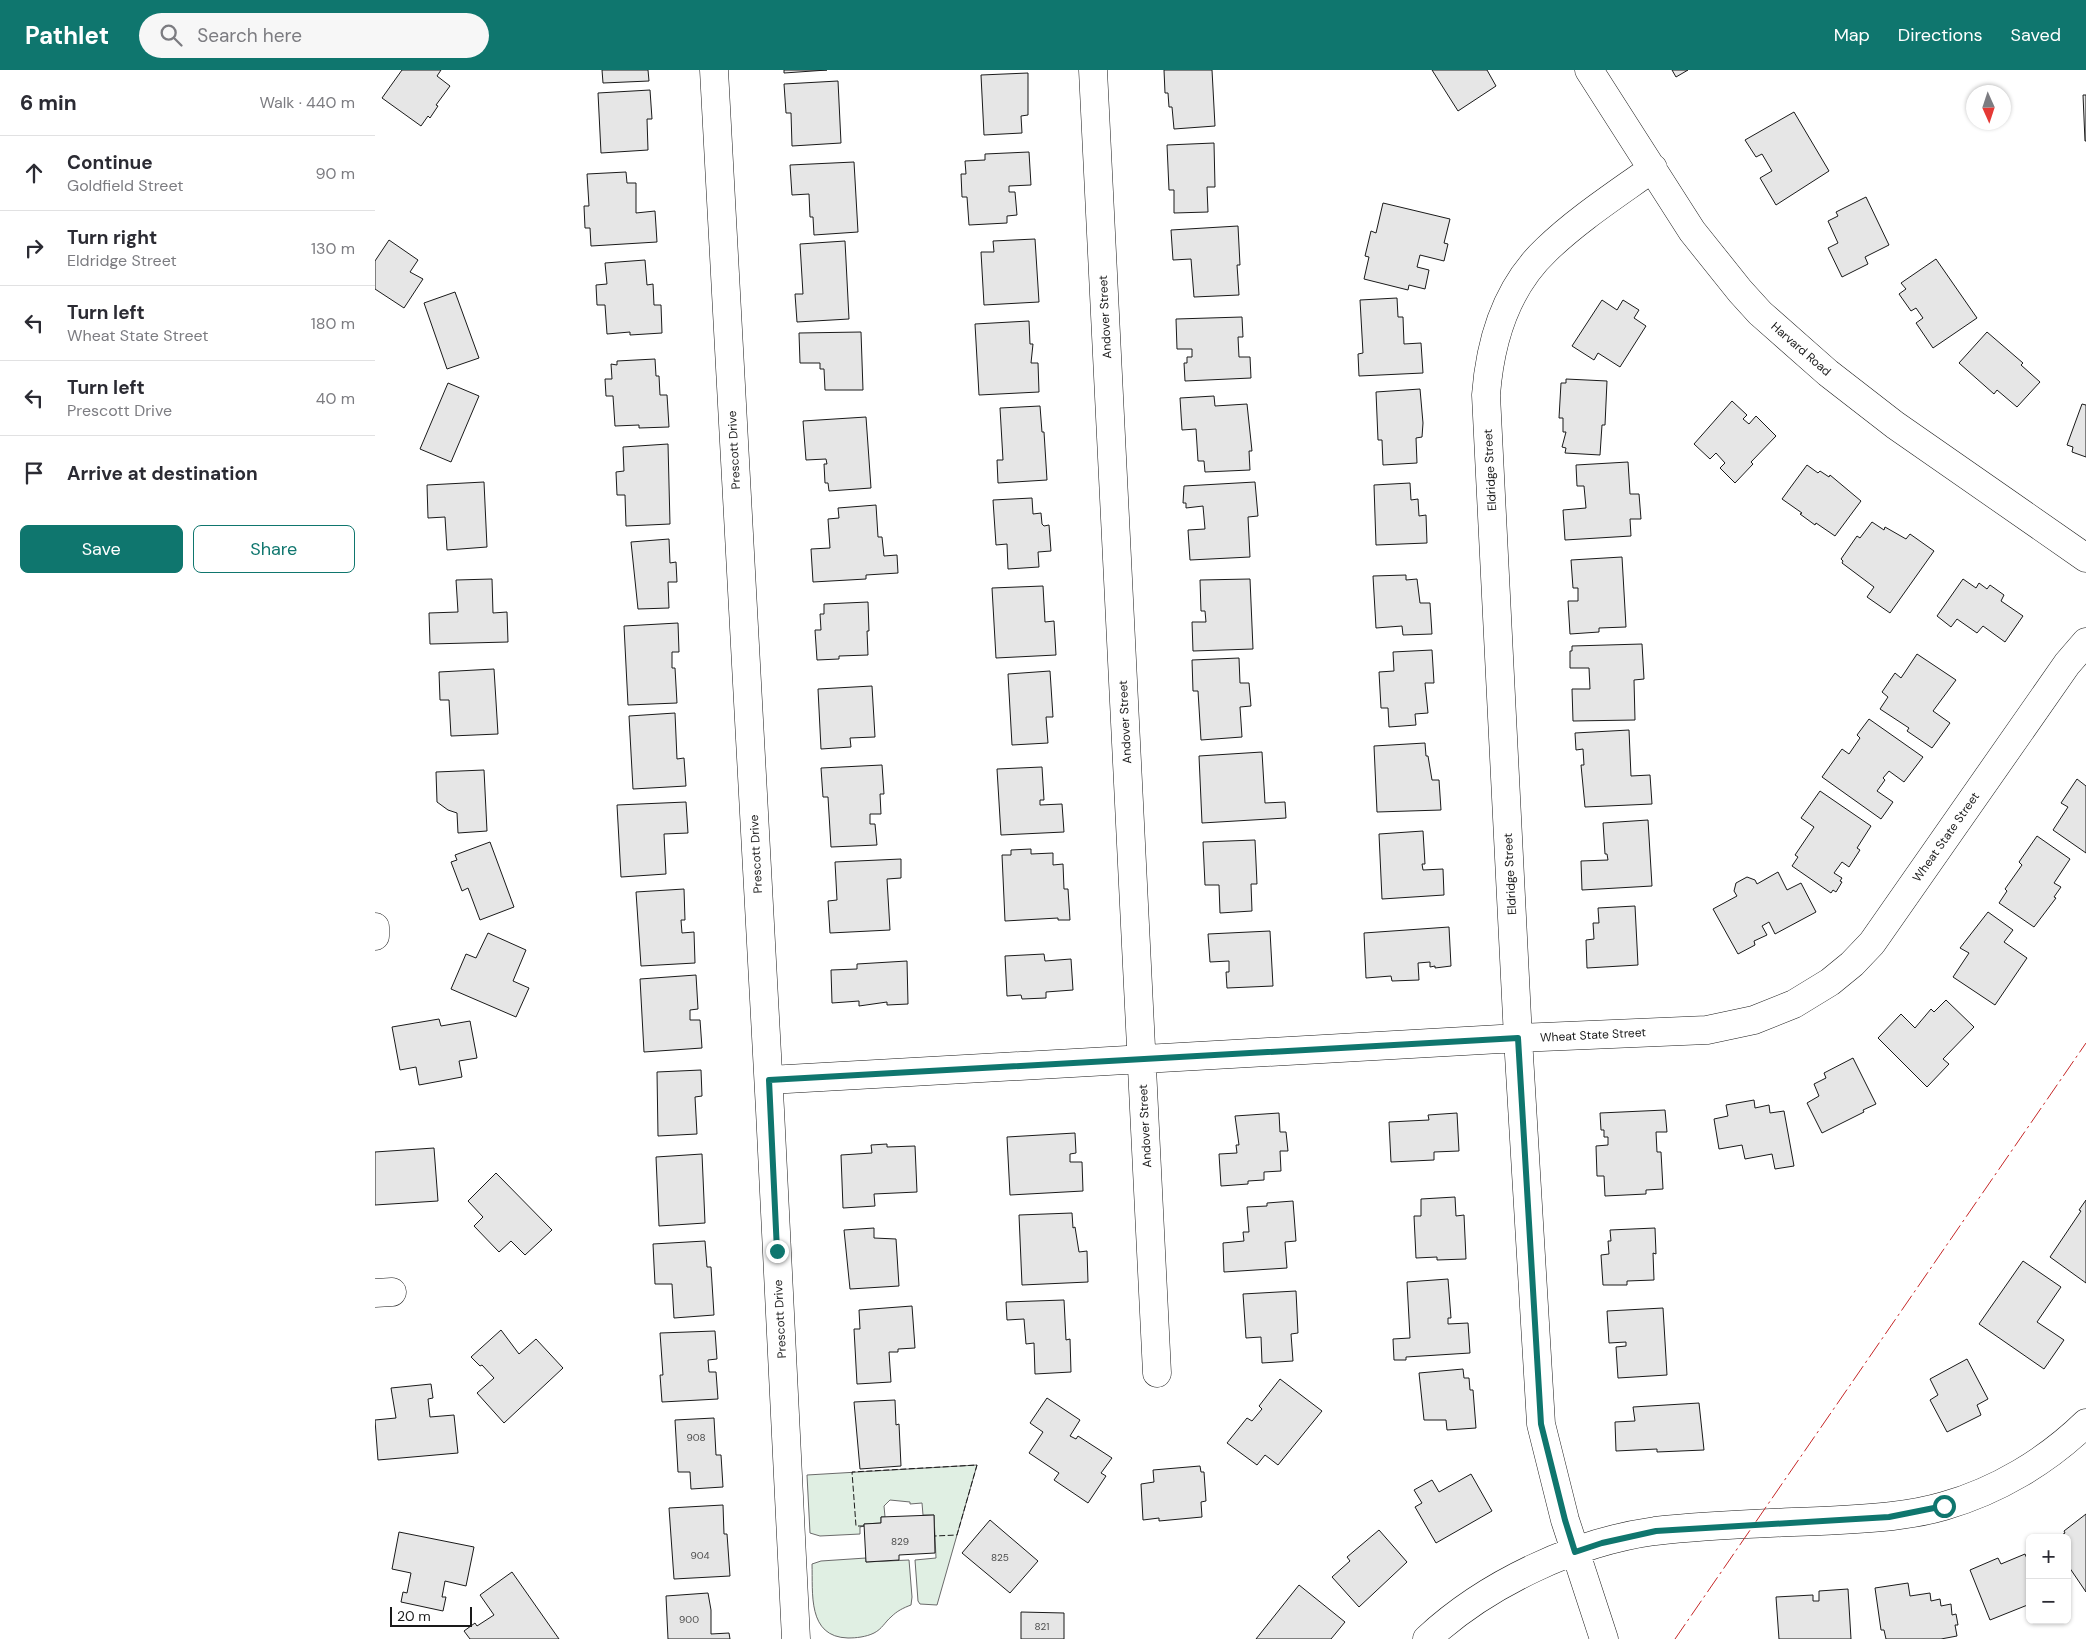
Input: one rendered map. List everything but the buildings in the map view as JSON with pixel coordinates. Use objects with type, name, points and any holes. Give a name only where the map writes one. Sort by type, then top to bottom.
[{"type":"street","name":"Prescott Drive","points":[[714,70],[769,1080],[796,1639]]},
{"type":"street","name":"Andover Street","points":[[1093,70],[1157,1373]]},
{"type":"street","name":"Harvard Road","points":[[1589,70],[1692,231],[1740,292],[1760,313],[1828,373],[1895,425],[2086,558]]},
{"type":"street","name":"Eldridge Street","points":[[1604,1639],[1561,1505],[1541,1424],[1518,1038],[1486,395],[1489,366],[1499,324],[1511,297],[1530,268],[1546,250],[1592,212],[1653,168]]},
{"type":"street","name":"Wheat State Street","points":[[769,1080],[1518,1038],[1707,1030],[1754,1020],[1794,1004],[1830,982],[1852,964],[1872,943],[2048,690],[2086,642]]},
{"type":"street","points":[[375,927],[375,936]]},
{"type":"street","points":[[1427,1639],[1445,1622],[1482,1596],[1525,1572],[1611,1540],[1656,1531],[1889,1517],[1944,1506],[1992,1488],[2036,1463],[2071,1437],[2086,1423]]},
{"type":"green space","points":[[977,1465],[937,1605],[920,1604],[918,1601],[915,1560],[936,1558],[934,1515],[923,1515],[922,1503],[910,1504],[910,1502],[890,1500],[884,1506],[885,1517],[881,1517],[881,1523],[864,1524],[864,1526],[860,1527],[860,1534],[820,1536],[810,1533],[807,1475]]},
{"type":"green space","points":[[866,1558],[866,1562],[909,1560],[911,1605],[896,1613],[874,1633],[851,1638],[835,1636],[825,1630],[815,1612],[812,1564],[821,1561]]},
{"type":"fence","points":[[864,1526],[856,1526],[852,1472],[977,1465],[957,1535],[935,1536]]},
{"type":"power","points":[[1675,1639],[2086,1043]]},
{"type":"route","points":[[777,1251],[769,1080],[1518,1038],[1541,1424],[1575,1552],[1628,1536],[1656,1531],[1889,1517],[1944,1506]]}]
